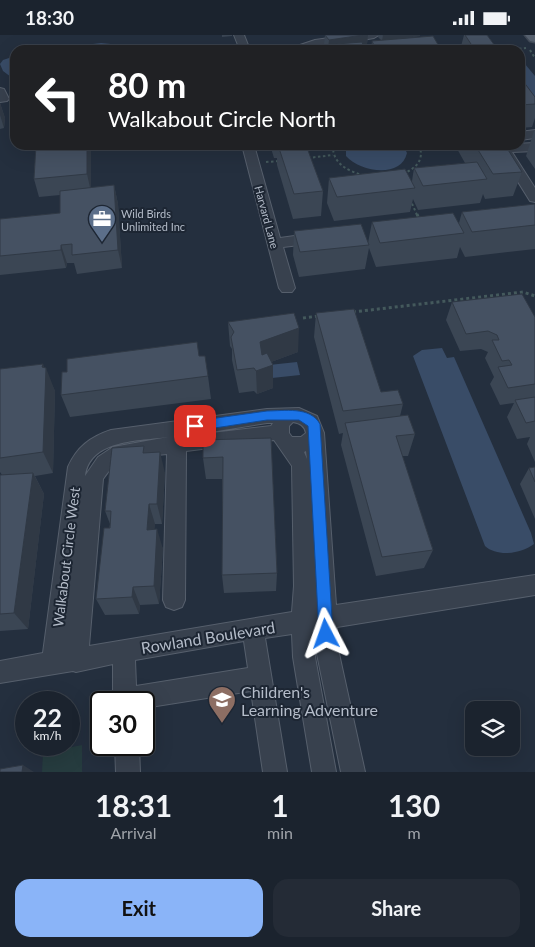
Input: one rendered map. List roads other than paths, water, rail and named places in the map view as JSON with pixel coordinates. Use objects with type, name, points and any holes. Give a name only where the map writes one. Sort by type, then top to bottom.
[{"type":"street","points":[[309,45],[374,35]]},
{"type":"street","name":"Harvard Lane","points":[[249,150],[287,288]]},
{"type":"street","points":[[504,150],[535,198]]},
{"type":"street","points":[[274,243],[333,236]]},
{"type":"street","points":[[96,457],[267,415],[306,417],[314,424],[320,495],[327,649],[353,772]]},
{"type":"street","points":[[295,415],[285,419],[283,437],[295,453],[301,466],[305,586],[302,622],[304,657],[324,772]]},
{"type":"street","points":[[178,436],[283,437],[305,444],[314,437]]},
{"type":"street","points":[[174,600],[178,436]]},
{"type":"street","name":"Walkabout Circle West","points":[[76,661],[96,457]]},
{"type":"street","name":"Walkabout Circle West","points":[[53,664],[77,467],[96,457]]},
{"type":"street","name":"Rowland Boulevard","points":[[0,672],[76,661],[253,629],[535,585]]},
{"type":"street","points":[[253,629],[275,772]]},
{"type":"street","points":[[124,651],[125,691]]},
{"type":"street","points":[[155,696],[260,678]]},
{"type":"street","points":[[127,756],[128,772]]},
{"type":"water","points":[[101,43],[121,45],[85,45]]},
{"type":"water","points":[[10,58],[10,76],[3,71],[0,64],[3,60]]},
{"type":"water","points":[[525,64],[535,76],[535,116],[525,102]]},
{"type":"water","points":[[346,150],[406,150],[407,153],[397,167],[389,170],[370,169],[352,162],[346,156]]},
{"type":"water","points":[[442,348],[447,358],[454,357],[531,533],[534,544],[523,550],[502,553],[485,546],[413,356],[422,350]]},
{"type":"water","points":[[297,362],[300,375],[272,378],[269,365]]},
{"type":"place","name":"Wild Birds Unlimited Inc","points":[[102,243]]},
{"type":"place","name":"Children's Learning Adventure","points":[[222,724]]}]
